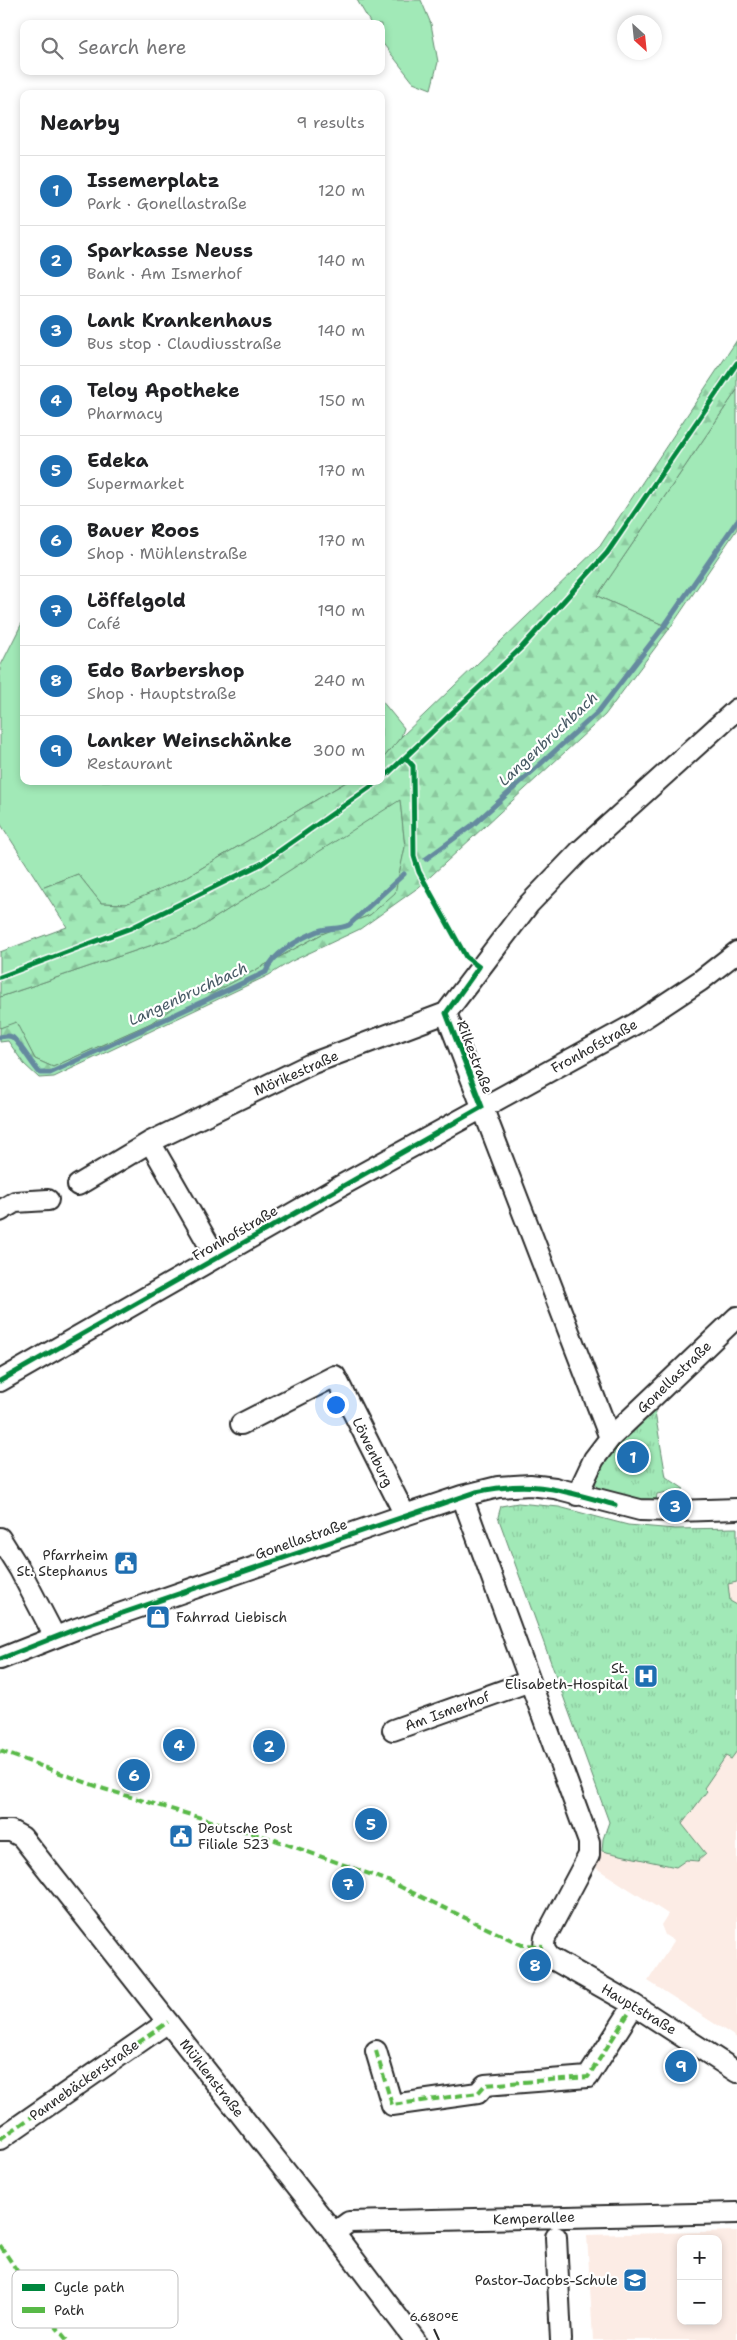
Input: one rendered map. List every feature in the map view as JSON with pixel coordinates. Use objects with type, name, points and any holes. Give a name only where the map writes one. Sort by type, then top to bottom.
[{"type":"street","name":"Rilkestraße","points":[[610,1438],[446,1013],[529,904],[578,852],[737,709]]},
{"type":"street","name":"Fronhofstraße","points":[[0,1381],[482,1107],[635,1024],[700,981],[737,952]]},
{"type":"street","name":"Mörikestraße","points":[[78,1185],[150,1142],[313,1063],[446,1013]]},
{"type":"street","points":[[150,1142],[216,1257]]},
{"type":"street","points":[[0,1210],[15,1202],[48,1200]]},
{"type":"street","name":"Gonellastraße","points":[[610,1438],[737,1317]]},
{"type":"street","name":"Löwenburg","points":[[241,1424],[336,1376],[404,1515]]},
{"type":"street","points":[[577,1495],[594,1459],[610,1438]]},
{"type":"street","name":"Gonellastraße","points":[[0,1659],[55,1637],[404,1515],[462,1496],[498,1487],[530,1485],[555,1488],[640,1510],[677,1512],[737,1509]]},
{"type":"street","points":[[462,1496],[530,1681]]},
{"type":"street","points":[[0,1538],[20,1570],[55,1637]]},
{"type":"street","name":"Am Ismerhof","points":[[393,1730],[530,1681]]},
{"type":"street","name":"Hauptstraße","points":[[530,1681],[589,1842],[589,1855],[545,1938],[543,1946],[551,1958],[634,2005],[737,2072]]},
{"type":"street","name":"Mühlenstraße","points":[[0,1831],[11,1832],[22,1838],[334,2233],[415,2340]]},
{"type":"street","points":[[376,2051],[392,2105],[478,2093],[486,2085],[588,2077],[634,2005]]},
{"type":"street","name":"Pannebäckerstraße","points":[[0,2139],[168,2022]]},
{"type":"street","name":"Kemperallee","points":[[334,2233],[349,2222],[737,2213]]},
{"type":"street","points":[[556,2236],[561,2340]]},
{"type":"shaded area","name":"St. Elisabeth-Hospital","points":[[518,1503],[559,1507],[628,1525],[675,1529],[737,1528],[737,2038],[648,1981],[674,1941],[665,1935],[661,1925],[668,1914],[596,1868],[609,1822],[498,1517],[501,1506]]},
{"type":"shaded area","name":"Pastor-Jacobs-Schule","points":[[737,2231],[737,2340],[593,2340],[587,2235]]},
{"type":"green space","points":[[357,0],[421,0],[431,24],[438,62],[431,89],[413,82],[385,46],[385,20],[369,20]]},
{"type":"green space","points":[[737,340],[737,390],[597,596],[670,628],[605,715],[419,887],[360,929],[290,962],[269,975],[54,1077],[39,1078],[24,1064],[8,1041],[0,1042],[0,1028],[16,1022],[35,1059],[53,1067],[151,1023],[174,1007],[185,992],[213,993],[322,934],[370,915],[395,893],[405,847],[400,800],[196,930],[0,997],[0,952],[67,927],[42,888],[78,874],[101,903],[126,904],[185,878],[341,785],[385,785],[385,756],[401,737],[600,546]]},
{"type":"green space","points":[[737,390],[737,529],[670,628],[597,596]]},
{"type":"green space","points":[[20,627],[20,785],[341,785],[185,878],[126,904],[101,903],[78,874],[42,888],[0,823],[0,667]]},
{"type":"green space","points":[[385,705],[404,728],[401,737],[385,756]]},
{"type":"green space","points":[[400,799],[405,847],[396,893],[370,915],[322,934],[213,993],[185,992],[174,1007],[151,1023],[53,1067],[35,1059],[16,1023],[0,1028],[0,997],[196,930]]},
{"type":"green space","points":[[654,1407],[666,1477],[684,1489],[657,1494],[656,1500],[639,1499],[598,1490],[594,1480],[612,1445]]},
{"type":"green space","name":"St. Elisabeth-Hospital","points":[[518,1503],[559,1507],[628,1525],[675,1529],[737,1528],[737,1582],[728,1584],[730,1601],[737,1605],[737,1751],[731,1759],[726,1756],[704,1788],[707,1791],[682,1824],[706,1854],[698,1861],[686,1860],[676,1867],[602,1851],[603,1839],[609,1822],[498,1517],[501,1506]]},
{"type":"waterway","name":"Langenbruchbach","points":[[426,859],[474,824],[598,712],[665,625],[737,521]]},
{"type":"waterway","name":"Langenbruchbach","points":[[0,1037],[12,1037],[40,1073],[50,1073],[266,972],[274,959],[295,942],[318,931],[349,925],[404,874]]},
{"type":"marked path","points":[[0,1751],[104,1789],[275,1840],[386,1880],[522,1945],[543,1946]]},
{"type":"marked path","points":[[376,2051],[392,2105],[478,2093],[485,2085],[588,2077],[634,2005]]},
{"type":"marked path","points":[[0,2139],[168,2022]]},
{"type":"marked path","points":[[0,2245],[17,2270]]},
{"type":"marked path","points":[[57,2328],[67,2340]]},
{"type":"cycle path","points":[[385,776],[522,647],[607,553],[737,363]]},
{"type":"cycle path","points":[[0,1381],[482,1107],[446,1013],[479,967],[466,957],[419,872],[414,856],[413,766],[406,758]]},
{"type":"cycle path","points":[[0,977],[131,928],[261,864],[373,785]]},
{"type":"cycle path","points":[[0,1659],[76,1629],[476,1492],[514,1486],[531,1486],[562,1491],[615,1505]]},
{"type":"place","name":"Issemerplatz","points":[[633,1457]]},
{"type":"place","name":"Lank Krankenhaus","points":[[675,1506]]},
{"type":"place","name":"Pfarrheim St. Stephanus","points":[[126,1563]]},
{"type":"place","name":"Fahrrad Liebisch","points":[[158,1617]]},
{"type":"place","name":"St. Elisabeth-Hospital","points":[[646,1676]]},
{"type":"place","name":"Teloy Apotheke","points":[[179,1745]]},
{"type":"place","name":"Sparkasse Neuss","points":[[269,1746]]},
{"type":"place","name":"Bauer Roos","points":[[134,1775]]},
{"type":"place","name":"Edeka","points":[[371,1824]]},
{"type":"place","name":"Deutsche Post Filiale 523","points":[[181,1836]]},
{"type":"place","name":"Löffelgold","points":[[348,1884]]},
{"type":"place","name":"Edo Barbershop","points":[[535,1965]]},
{"type":"place","name":"Lanker Weinschänke","points":[[681,2066]]},
{"type":"place","name":"Pastor-Jacobs-Schule","points":[[635,2280]]}]
